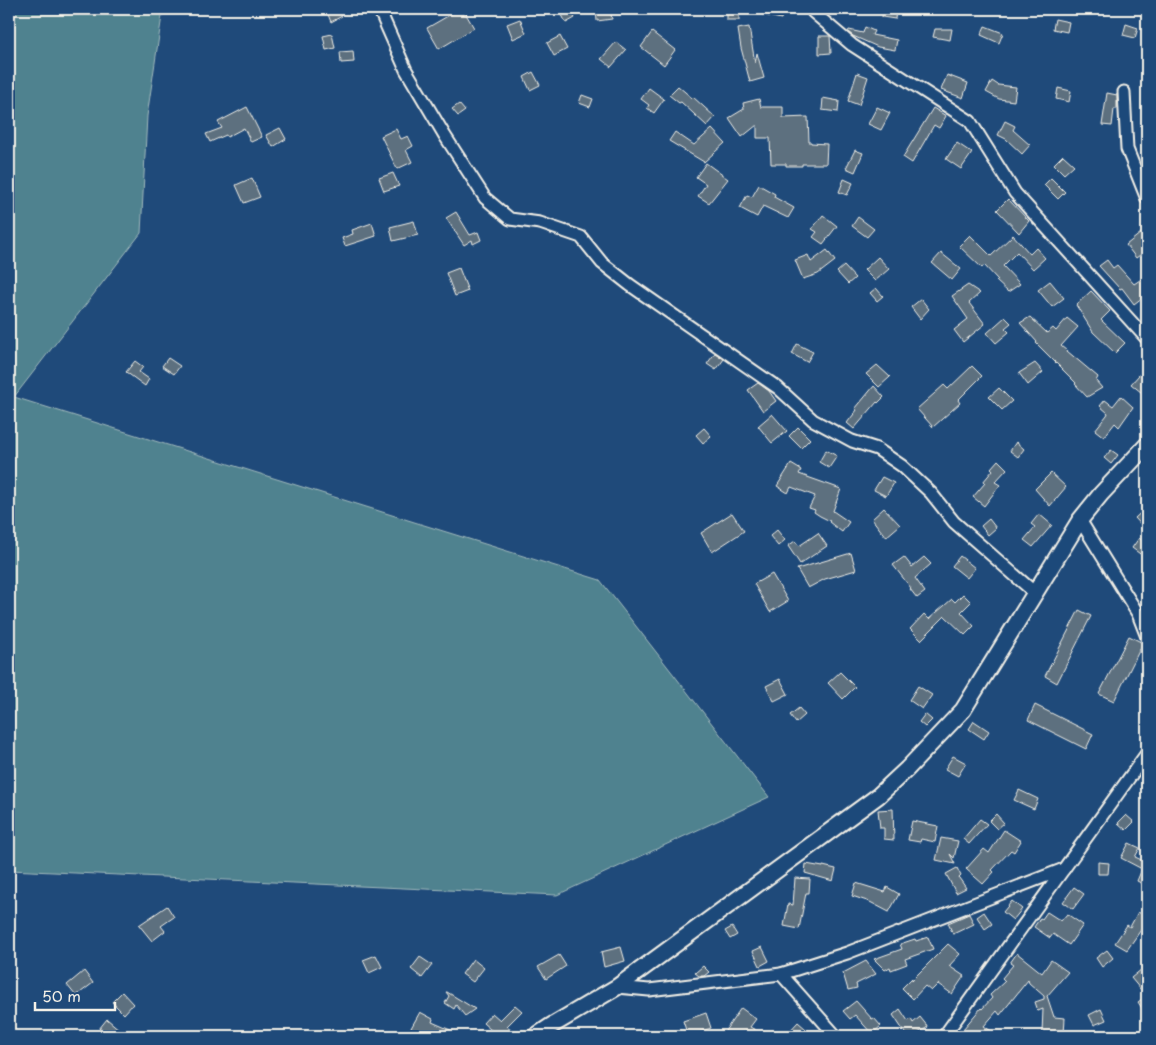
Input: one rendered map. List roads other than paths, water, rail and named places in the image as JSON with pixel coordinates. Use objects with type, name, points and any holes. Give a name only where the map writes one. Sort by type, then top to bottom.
[{"type":"street","points":[[379,9],[406,70],[485,198],[510,219],[540,223],[581,237],[602,262],[630,285],[778,388],[813,420],[852,441],[877,449],[902,466],[931,493],[954,522],[1035,594]]},
{"type":"street","points":[[816,9],[813,12],[852,45],[970,121],[1015,194],[1147,339]]},
{"type":"street","points":[[1124,92],[1127,149],[1147,199]]},
{"type":"street","points":[[536,1036],[617,987],[878,796],[907,769],[963,710],[1080,520],[1101,494],[1147,445]]},
{"type":"street","points":[[1080,520],[1138,614],[1147,637]]},
{"type":"street","points":[[944,1036],[1147,753]]},
{"type":"street","points":[[617,987],[649,990],[781,974],[847,953],[1064,869]]},
{"type":"street","points":[[781,974],[836,1036]]}]
